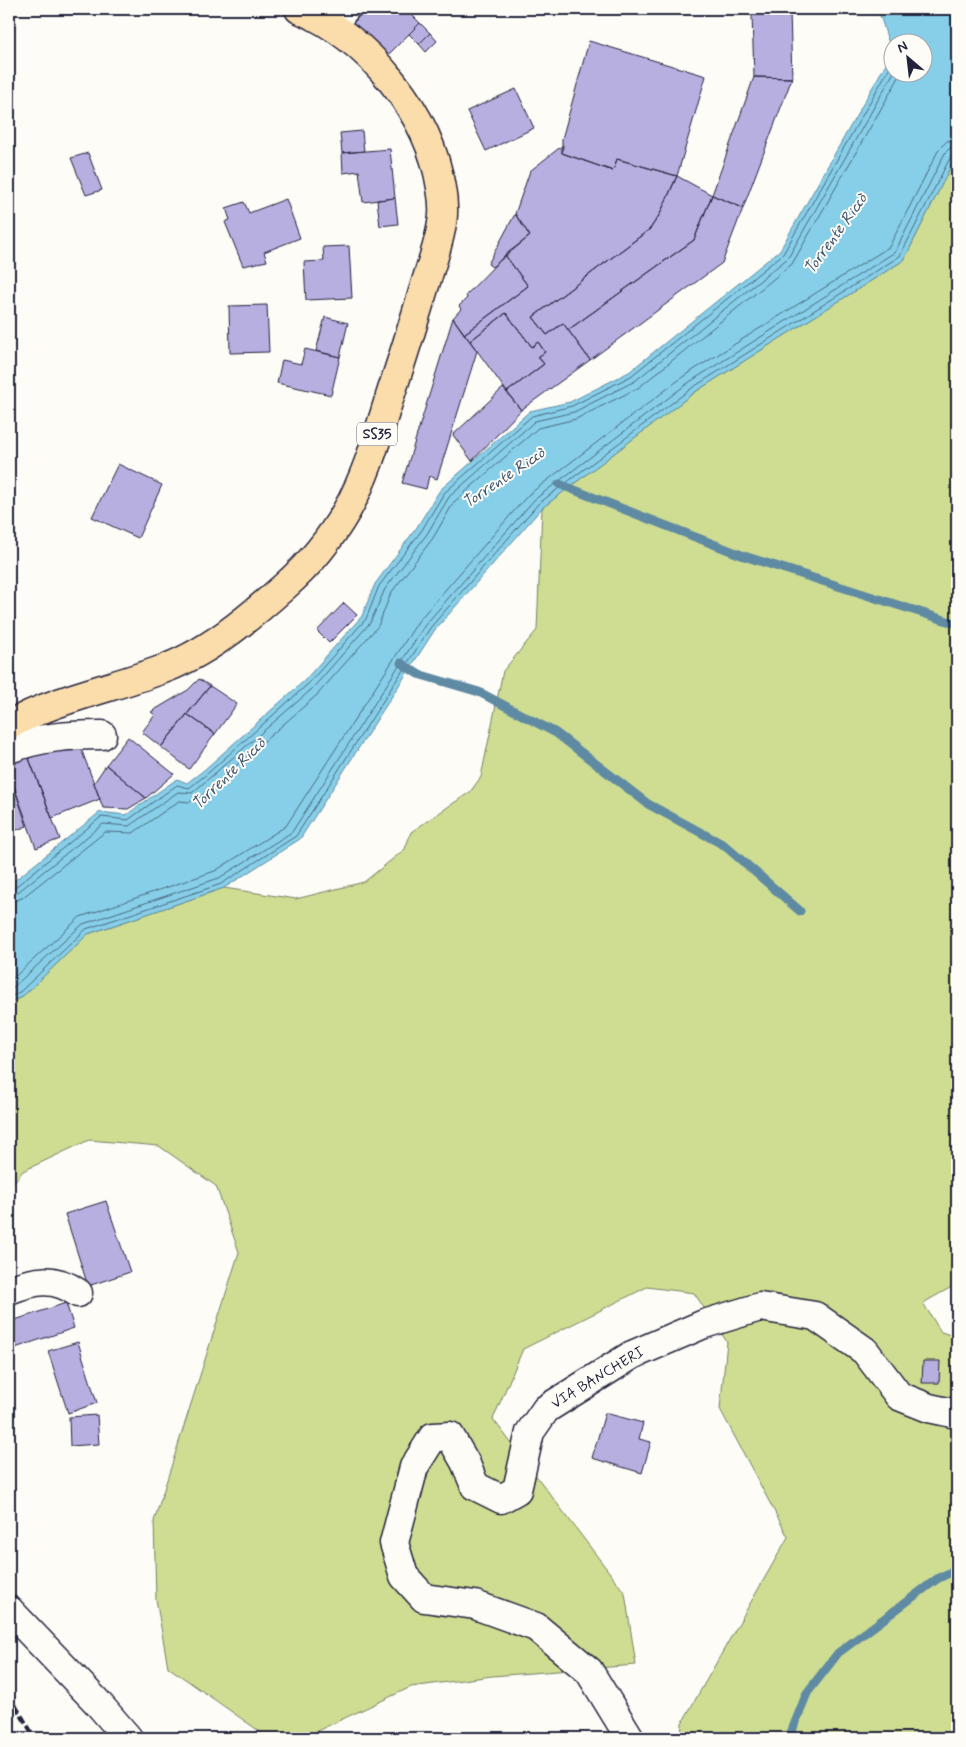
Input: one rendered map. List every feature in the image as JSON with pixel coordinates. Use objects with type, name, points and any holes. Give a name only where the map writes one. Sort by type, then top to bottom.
[{"type":"main road","name":"SS35","points":[[9,725],[49,706],[159,671],[198,652],[286,586],[313,559],[347,510],[364,472],[408,342],[432,262],[443,221],[442,189],[433,152],[417,118],[384,71],[338,18],[299,9]]},
{"type":"street","points":[[9,749],[32,740],[64,735],[102,735]]},
{"type":"street","points":[[9,1290],[32,1282],[64,1283],[78,1293]]},
{"type":"street","name":"VIA BANCHERI","points":[[630,1738],[589,1671],[536,1627],[475,1605],[424,1598],[404,1576],[394,1543],[414,1467],[433,1437],[450,1436],[465,1462],[474,1486],[502,1499],[517,1490],[530,1432],[546,1409],[632,1355],[704,1324],[760,1307],[816,1316],[865,1351],[900,1396],[929,1408],[957,1414]]},
{"type":"street","points":[[9,1610],[97,1702],[128,1738]]},
{"type":"green space","points":[[957,154],[957,1284],[923,1303],[941,1332],[957,1337],[957,1738],[681,1738],[682,1723],[788,1537],[720,1409],[727,1342],[694,1293],[647,1287],[523,1349],[493,1419],[625,1593],[636,1665],[492,1676],[411,1687],[302,1738],[269,1738],[168,1667],[156,1599],[154,1521],[239,1252],[216,1186],[159,1146],[89,1140],[23,1171],[9,1188],[9,1004],[24,995],[88,934],[224,888],[296,899],[364,882],[405,849],[411,832],[470,792],[481,777],[503,671],[537,630],[542,508],[695,392],[904,260]]},
{"type":"water","name":"Torrente Riccò","points":[[878,9],[957,9],[957,154],[904,260],[695,392],[542,508],[434,631],[300,839],[224,888],[88,934],[24,995],[9,1004],[9,885],[100,812],[126,815],[177,779],[187,783],[204,770],[304,681],[362,616],[375,584],[417,527],[440,490],[530,411],[570,402],[629,372],[780,250],[884,67],[884,82],[934,82],[934,32],[885,32]]},
{"type":"building","points":[[366,9],[406,9],[420,23],[387,56],[353,23]]},
{"type":"building","points":[[790,12],[792,78],[754,77],[752,14]]},
{"type":"building","points":[[420,23],[430,33],[419,44],[409,34]]},
{"type":"building","points":[[430,33],[437,41],[426,52],[419,44]]},
{"type":"building","points":[[589,41],[706,76],[677,176],[617,159],[613,171],[562,153],[562,139]]},
{"type":"building","points":[[754,77],[792,78],[743,208],[712,195]]},
{"type":"building","points":[[516,89],[534,128],[486,151],[467,111]]},
{"type":"building","points":[[362,131],[364,151],[342,153],[340,133]]},
{"type":"building","points":[[563,145],[562,153],[613,171],[617,159],[677,176],[660,214],[650,229],[533,317],[547,335],[563,323],[590,360],[521,410],[507,392],[544,364],[538,357],[545,352],[538,342],[532,347],[506,313],[470,341],[464,334],[528,286],[505,255],[530,236],[515,214],[530,171]]},
{"type":"building","points":[[390,149],[395,198],[363,202],[359,171],[343,173],[342,153]]},
{"type":"building","points":[[88,153],[102,190],[86,195],[71,158]]},
{"type":"building","points":[[677,176],[712,195],[694,240],[568,330],[563,323],[547,335],[533,317],[650,229],[660,214]]},
{"type":"building","points":[[712,195],[743,208],[722,263],[590,360],[568,330],[694,240]]},
{"type":"building","points":[[395,198],[398,224],[380,226],[377,200]]},
{"type":"building","points":[[286,199],[300,238],[264,252],[267,261],[243,266],[225,222],[230,220],[226,208],[244,202],[249,213]]},
{"type":"building","points":[[515,214],[530,236],[492,267],[488,264]]},
{"type":"building","points":[[349,246],[352,298],[306,300],[304,262],[324,261],[323,247]]},
{"type":"building","points":[[505,255],[528,286],[464,334],[453,318],[461,309],[459,306],[467,298],[466,295]]},
{"type":"building","points":[[267,305],[269,352],[230,353],[229,306]]},
{"type":"building","points":[[506,313],[532,347],[538,342],[545,352],[538,357],[544,364],[507,392],[470,341]]},
{"type":"building","points":[[325,317],[348,323],[340,357],[316,351]]},
{"type":"building","points":[[453,318],[477,351],[437,479],[429,476],[426,489],[402,483]]},
{"type":"building","points":[[305,349],[340,357],[331,395],[277,383],[282,360],[301,364]]},
{"type":"building","points":[[503,388],[521,410],[472,461],[453,435]]},
{"type":"building","points":[[118,464],[162,485],[138,538],[92,517]]},
{"type":"building","points":[[344,603],[357,615],[329,643],[317,631]]},
{"type":"building","points":[[199,679],[210,686],[161,747],[142,732],[155,715],[151,712],[188,690]]},
{"type":"building","points":[[210,686],[237,704],[215,734],[187,714]]},
{"type":"building","points":[[187,714],[215,734],[189,769],[161,747]]},
{"type":"building","points":[[128,737],[174,774],[146,798],[106,765]]},
{"type":"building","points":[[77,738],[100,799],[52,818],[28,756]]},
{"type":"building","points":[[28,756],[60,839],[36,848],[9,772],[9,763]]},
{"type":"building","points":[[106,765],[146,798],[128,809],[103,808],[94,783]]},
{"type":"building","points":[[9,772],[27,826],[9,833]]},
{"type":"building","points":[[106,1201],[130,1272],[88,1286],[65,1214]]},
{"type":"building","points":[[66,1303],[74,1328],[15,1348],[9,1330],[9,1322]]},
{"type":"building","points":[[78,1342],[97,1403],[68,1413],[48,1351]]},
{"type":"building","points":[[923,1361],[940,1361],[939,1383],[922,1383]]},
{"type":"building","points":[[605,1413],[643,1423],[639,1439],[651,1442],[642,1473],[592,1458]]},
{"type":"building","points":[[97,1415],[99,1444],[70,1446],[69,1417]]},
{"type":"waterway","points":[[559,484],[744,556],[957,624]]},
{"type":"waterway","points":[[401,663],[418,674],[479,692],[556,733],[648,804],[724,845],[800,911]]},
{"type":"waterway","points":[[789,1738],[807,1693],[838,1653],[937,1579],[957,1569]]},
{"type":"railway","points":[[9,1695],[35,1738]]},
{"type":"railway","points":[[9,1725],[17,1738]]}]
